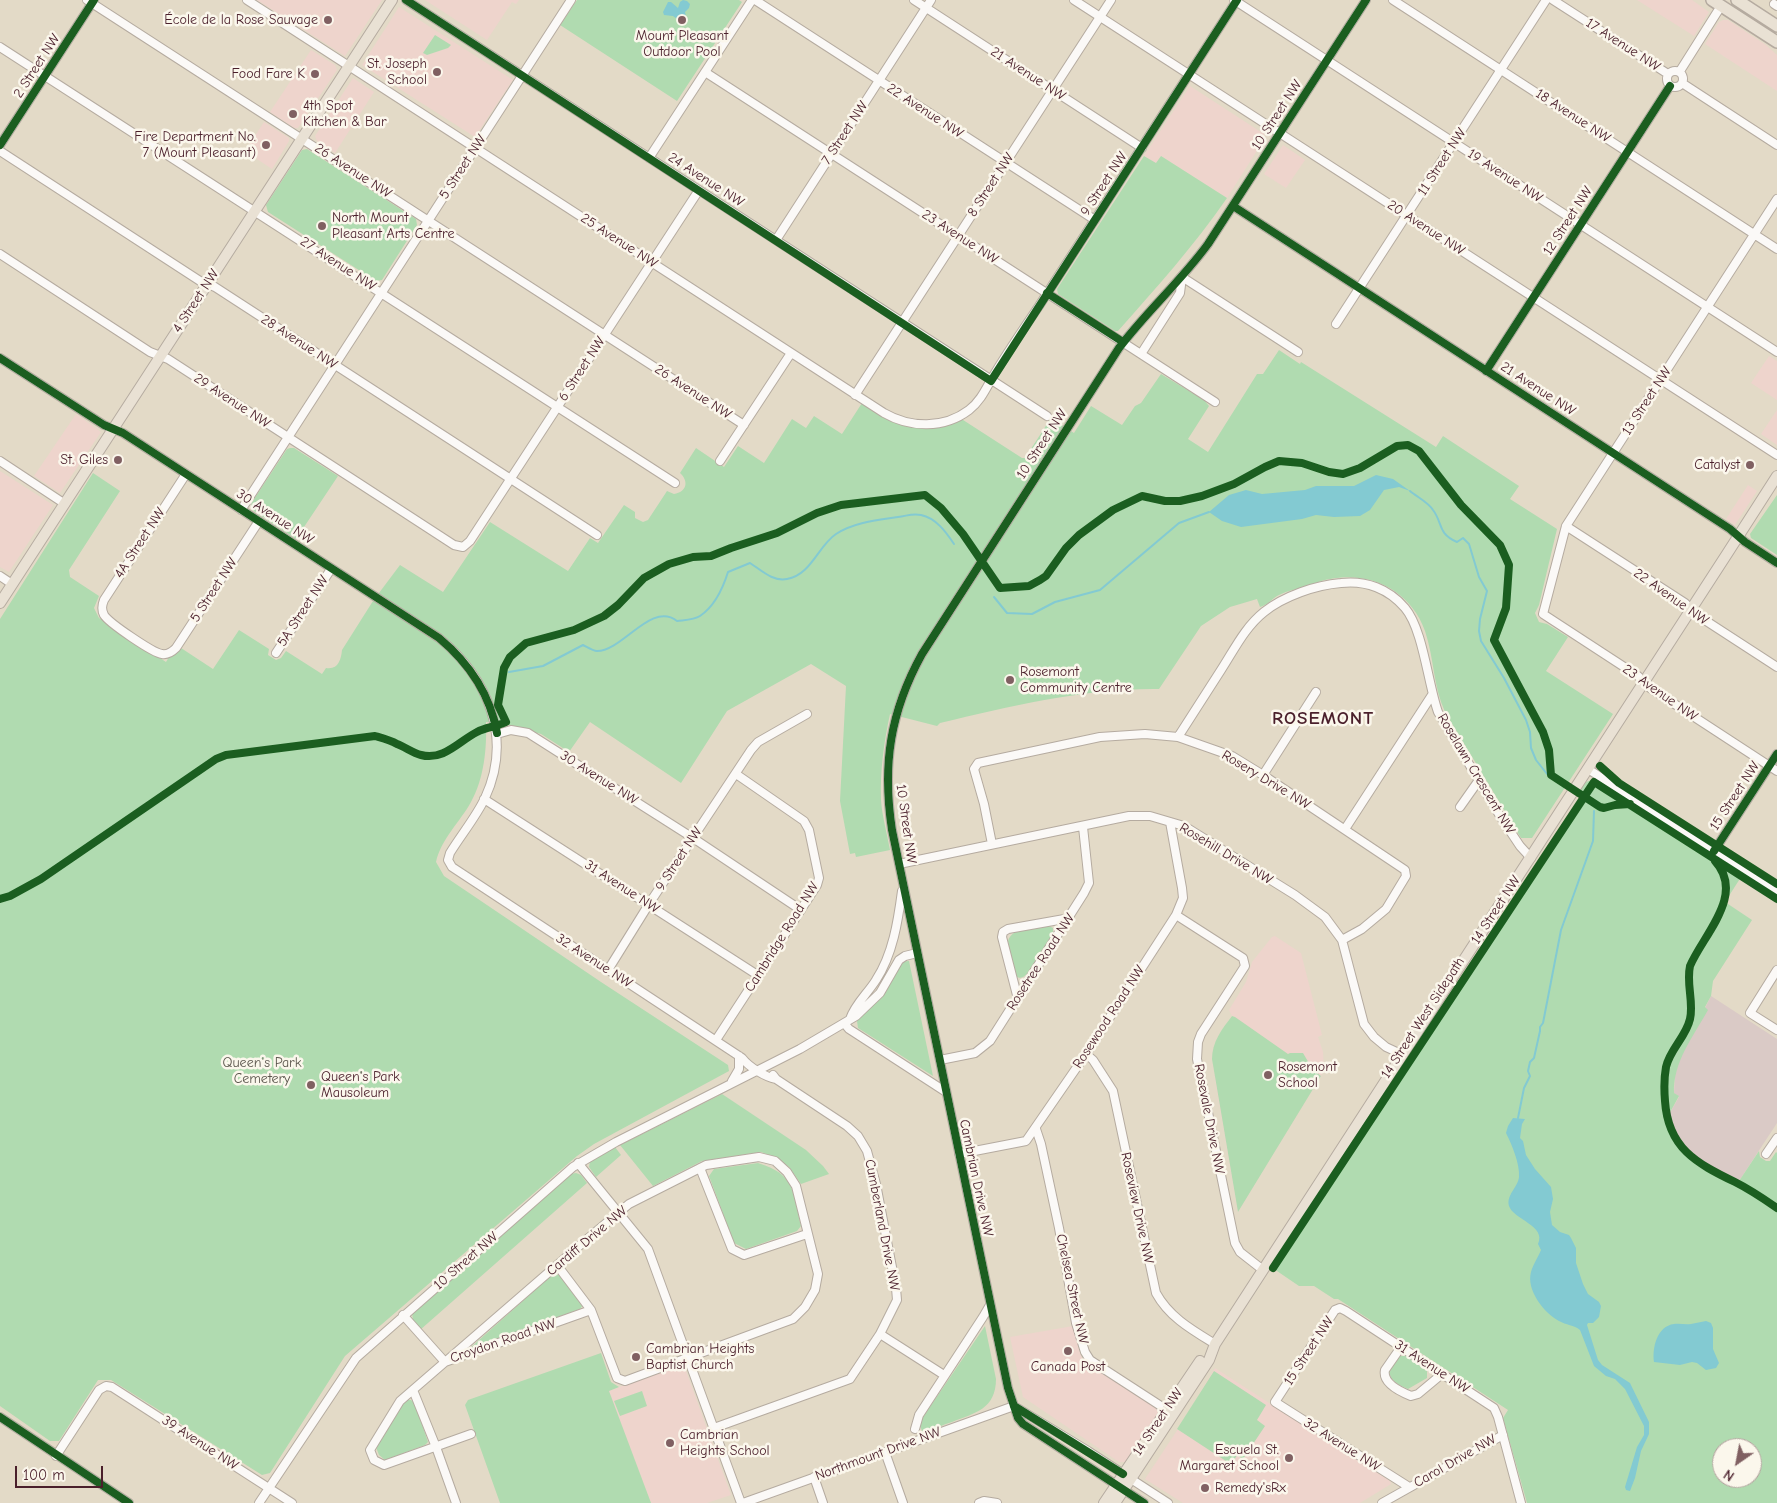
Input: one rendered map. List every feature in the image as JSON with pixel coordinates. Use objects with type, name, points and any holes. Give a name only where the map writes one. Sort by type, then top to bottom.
[{"type":"highway","points":[[1737,0],[1777,26]]},
{"type":"highway","points":[[1717,3],[1777,42]]},
{"type":"main road","name":"4 Street NW","points":[[0,602],[392,0]]},
{"type":"main road","name":"14 Street NW","points":[[1127,1476],[1208,1360],[1215,1344],[1401,1054],[1777,476]]},
{"type":"main road","name":"14 Street NW","points":[[1104,1503],[1120,1487],[1202,1357],[1215,1344]]},
{"type":"main road","name":"14 Street NW","points":[[1115,1503],[1120,1487]]},
{"type":"street","name":"25 Avenue NW","points":[[246,0],[855,395],[898,420],[913,424],[936,424],[951,420],[970,409],[982,396],[991,380]]},
{"type":"street","name":"24 Avenue NW","points":[[406,0],[1047,416]]},
{"type":"street","name":"5 Street NW","points":[[241,510],[571,0]]},
{"type":"street","points":[[649,158],[754,0]]},
{"type":"street","name":"22 Avenue NW","points":[[754,0],[1095,220]]},
{"type":"street","name":"21 Avenue NW","points":[[914,0],[1142,148]]},
{"type":"street","name":"7 Street NW","points":[[776,240],[931,0]]},
{"type":"street","name":"20 Avenue NW","points":[[1074,0],[1777,455]]},
{"type":"street","name":"8 Street NW","points":[[855,395],[1111,0]]},
{"type":"street","name":"19 Avenue NW","points":[[1236,0],[1777,352]]},
{"type":"street","name":"9 Street NW","points":[[991,380],[1236,0]]},
{"type":"street","name":"10 Street NW","points":[[259,1503],[348,1368],[364,1350],[578,1163],[782,1058],[859,1014],[880,993],[899,960],[917,953],[888,806],[887,772],[892,727],[908,682],[922,654],[1123,342],[1146,314],[1182,277],[1208,244],[1366,0]]},
{"type":"street","name":"18 Avenue NW","points":[[1393,0],[1777,249]]},
{"type":"street","name":"11 Street NW","points":[[1336,324],[1546,0]]},
{"type":"street","name":"17 Avenue NW","points":[[1553,0],[1668,74]]},
{"type":"street","name":"2 Street NW","points":[[0,145],[91,1]]},
{"type":"street","name":"26 Avenue NW","points":[[91,1],[744,425]]},
{"type":"street","points":[[1680,71],[1717,3]]},
{"type":"street","name":"27 Avenue NW","points":[[0,47],[675,483]]},
{"type":"street","points":[[1673,71],[1680,71],[1684,77],[1682,83],[1677,87],[1670,86],[1667,80],[1668,74],[1673,71]]},
{"type":"street","name":"23 Avenue NW","points":[[705,72],[1214,402]]},
{"type":"street","points":[[1682,83],[1777,145]]},
{"type":"street","name":"12 Street NW","points":[[1486,371],[1670,86]]},
{"type":"street","name":"28 Avenue NW","points":[[0,151],[200,281],[215,287],[597,535]]},
{"type":"street","name":"6 Street NW","points":[[463,546],[470,541],[699,190]]},
{"type":"street","name":"13 Street NW","points":[[1543,614],[1566,526],[1777,199]]},
{"type":"street","name":"21 Avenue NW","points":[[1233,206],[1730,529],[1738,537],[1777,563]]},
{"type":"street","name":"29 Avenue NW","points":[[0,254],[150,352],[161,356],[454,545],[463,546]]},
{"type":"street","points":[[1182,277],[1298,352]]},
{"type":"street","name":"10 Street NW","points":[[1141,354],[1180,293],[1182,277]]},
{"type":"street","points":[[720,461],[791,353]]},
{"type":"street","name":"30 Avenue NW","points":[[0,358],[104,425],[123,433],[439,638],[469,667],[490,709],[497,734],[511,730],[528,733],[693,838],[801,910]]},
{"type":"street","points":[[0,461],[65,504]]},
{"type":"street","name":"4A Street NW","points":[[165,654],[153,650],[111,622],[104,615],[102,608],[104,600],[186,474]]},
{"type":"street","name":"5 Street NW","points":[[165,654],[172,652],[176,648],[259,521]]},
{"type":"street","name":"22 Avenue NW","points":[[1566,526],[1685,603],[1697,615],[1777,667]]},
{"type":"street","name":"5A Street NW","points":[[276,653],[331,569]]},
{"type":"street","points":[[0,576],[12,584]]},
{"type":"street","name":"Roselawn Crescent NW","points":[[1178,737],[1243,635],[1265,612],[1290,597],[1330,584],[1349,582],[1371,584],[1391,594],[1406,609],[1419,634],[1432,694],[1438,712],[1520,846],[1530,858]]},
{"type":"street","name":"23 Avenue NW","points":[[1543,614],[1638,676],[1650,688],[1777,771]]},
{"type":"street","points":[[1263,775],[1316,692]]},
{"type":"street","points":[[1345,829],[1432,694]]},
{"type":"street","name":"9 Street NW","points":[[608,970],[649,904],[758,742],[807,714]]},
{"type":"street","points":[[484,799],[492,780],[497,734]]},
{"type":"street","name":"Rosery Drive NW","points":[[992,844],[984,804],[974,769],[978,763],[1100,738],[1145,734],[1178,737],[1232,756],[1405,870],[1406,876],[1386,909],[1362,929],[1342,940]]},
{"type":"street","name":"15 Street NW","points":[[1714,851],[1777,754]]},
{"type":"street","points":[[1588,769],[1777,892]]},
{"type":"street","name":"Cambridge Road NW","points":[[716,1040],[817,885],[819,878],[809,830],[804,821],[736,774]]},
{"type":"street","points":[[1460,807],[1479,780]]},
{"type":"street","name":"32 Avenue NW","points":[[484,799],[450,853],[448,860],[452,867],[716,1040],[744,1061],[760,1069]]},
{"type":"street","name":"31 Avenue NW","points":[[484,799],[759,976]]},
{"type":"street","name":"Rosehill Drive NW","points":[[899,864],[1129,816],[1150,816],[1184,826],[1295,895],[1325,917],[1342,940],[1364,1024],[1374,1037],[1386,1047],[1401,1054]]},
{"type":"street","name":"Rosewood Road NW","points":[[959,1154],[1026,1141],[1086,1054],[1176,915],[1183,898],[1170,822]]},
{"type":"street","name":"Rosetree Road NW","points":[[940,1060],[969,1056],[981,1050],[990,1041],[1070,918],[1088,883],[1082,827]]},
{"type":"street","name":"10 Street NW","points":[[847,1021],[854,1008],[877,980],[890,953],[903,883]]},
{"type":"street","name":"Rosevale Drive NW","points":[[1176,915],[1243,958],[1245,962],[1242,971],[1201,1034],[1198,1042],[1197,1060],[1235,1242],[1240,1252],[1263,1270]]},
{"type":"street","points":[[1018,999],[1002,937],[1003,932],[1008,929],[1070,918]]},
{"type":"street","name":"Cambrian Drive NW","points":[[917,953],[1003,1371],[1014,1406]]},
{"type":"street","points":[[1777,970],[1750,1013],[1777,1030]]},
{"type":"street","points":[[847,1021],[852,1031],[946,1092]]},
{"type":"street","name":"Roseview Drive NW","points":[[1086,1054],[1093,1060],[1113,1091],[1156,1292],[1161,1303],[1173,1316],[1215,1344]]},
{"type":"street","points":[[731,1083],[739,1068],[741,1057]]},
{"type":"street","points":[[777,1080],[776,1071],[782,1058]]},
{"type":"street","name":"Cumberland Drive NW","points":[[714,1428],[850,1379],[880,1334],[896,1300],[896,1288],[876,1184],[867,1151],[858,1136],[847,1126],[760,1069]]},
{"type":"street","name":"Chelsea Street NW","points":[[1036,1129],[1042,1144],[1076,1323],[1085,1352],[1090,1360],[1167,1410]]},
{"type":"street","points":[[1766,1154],[1777,1138]]},
{"type":"street","name":"Cardiff Drive NW","points":[[471,1434],[384,1465],[374,1460],[370,1450],[400,1400],[629,1204],[700,1168],[759,1157],[775,1161],[787,1172],[796,1186],[818,1274],[815,1290],[805,1307],[794,1319],[625,1381],[617,1378],[591,1310]]},
{"type":"street","points":[[578,1163],[648,1249],[742,1503]]},
{"type":"street","points":[[700,1168],[732,1249],[744,1255],[807,1234]]},
{"type":"street","points":[[557,1265],[591,1310]]},
{"type":"street","points":[[915,1429],[919,1415],[990,1305]]},
{"type":"street","name":"15 Street NW","points":[[1275,1402],[1335,1310],[1340,1308],[1346,1311]]},
{"type":"street","name":"Croydon Road NW","points":[[403,1315],[445,1362],[591,1310]]},
{"type":"street","name":"31 Avenue NW","points":[[1346,1311],[1494,1408],[1522,1503]]},
{"type":"street","points":[[880,1334],[944,1375]]},
{"type":"street","points":[[1401,1347],[1384,1370],[1385,1378],[1398,1390],[1412,1396],[1418,1394],[1442,1374]]},
{"type":"street","name":"39 Avenue NW","points":[[56,1456],[99,1390],[106,1386],[112,1387],[292,1503]]},
{"type":"street","points":[[413,1390],[456,1503]]},
{"type":"street","name":"32 Avenue NW","points":[[1275,1402],[1409,1487]]},
{"type":"street","points":[[1014,1406],[1168,1503]]},
{"type":"street","points":[[1014,1406],[1018,1418],[1023,1424],[1144,1503]]},
{"type":"street","name":"Northmount Drive NW","points":[[742,1503],[1014,1406]]},
{"type":"street","points":[[0,1416],[56,1456],[129,1503]]},
{"type":"street","name":"Carol Drive NW","points":[[1382,1503],[1503,1434]]},
{"type":"street","points":[[885,1452],[903,1503]]},
{"type":"street","points":[[814,1477],[823,1503]]},
{"type":"street","points":[[983,1502],[997,1503]]},
{"type":"shaded area","name":"École de la Rose Sauvage","points":[[257,0],[382,0],[345,56]]},
{"type":"shaded area","points":[[425,0],[519,0],[516,4],[512,2],[487,40]]},
{"type":"shaded area","points":[[1637,0],[1692,0],[1709,12],[1694,36]]},
{"type":"shaded area","name":"St. Joseph School","points":[[399,7],[513,80],[475,137],[362,65]]},
{"type":"shaded area","points":[[1728,20],[1766,45],[1777,55],[1777,91],[1705,44],[1719,22]]},
{"type":"shaded area","points":[[311,50],[335,65],[337,70],[298,128],[294,128],[270,112]]},
{"type":"shaded area","points":[[353,78],[374,92],[335,153],[317,141],[315,136]]},
{"type":"shaded area","points":[[1190,86],[1264,134],[1265,138],[1227,198],[1161,156],[1156,164],[1144,156]]},
{"type":"shaded area","points":[[264,122],[289,138],[272,169],[245,151]]},
{"type":"shaded area","points":[[1283,145],[1305,160],[1286,188],[1264,174]]},
{"type":"shaded area","points":[[1769,356],[1777,361],[1777,400],[1751,383]]},
{"type":"shaded area","points":[[1777,410],[1777,445],[1761,434]]},
{"type":"shaded area","points":[[76,414],[101,432],[60,493],[34,476]]},
{"type":"shaded area","points":[[0,471],[53,505],[9,572],[0,567]]},
{"type":"shaded area","points":[[1748,485],[1757,491],[1735,525],[1726,519]]},
{"type":"shaded area","name":"Rosemont School","points":[[1275,936],[1301,953],[1322,1035],[1318,1037],[1323,1052],[1324,1068],[1321,1076],[1238,1212],[1212,1053],[1218,1036],[1232,1016],[1229,1010],[1246,982],[1252,962],[1272,937]]},
{"type":"shaded area","points":[[1711,996],[1777,1039],[1777,1123],[1739,1181],[1717,1173],[1689,1152],[1680,1141],[1668,1116],[1679,1097],[1674,1093],[1675,1072],[1680,1058]]},
{"type":"shaded area","points":[[1073,1326],[1084,1361],[1155,1407],[1158,1411],[1157,1417],[1127,1462],[1119,1462],[1023,1397],[1010,1337]]},
{"type":"shaded area","name":"Cambrian Heights School","points":[[680,1365],[685,1368],[731,1495],[707,1503],[651,1503],[608,1391]]},
{"type":"shaded area","name":"Escuela St. Margaret School","points":[[1215,1368],[1390,1481],[1391,1484],[1360,1503],[1183,1503],[1145,1479]]},
{"type":"green space","points":[[577,0],[739,0],[742,2],[677,101],[560,25]]},
{"type":"green space","points":[[435,35],[451,45],[448,48],[427,55],[423,53]]},
{"type":"green space","points":[[307,149],[416,219],[417,225],[382,280],[376,281],[268,212],[266,205],[302,150]]},
{"type":"green space","points":[[1144,156],[1156,163],[1161,156],[1227,198],[1174,266],[1118,331],[1115,331],[1058,294],[1057,289]]},
{"type":"green space","name":"Queen's Park Cemetery","points":[[1279,350],[1436,447],[1443,436],[1519,486],[1510,499],[1557,529],[1539,605],[1535,613],[1539,622],[1547,624],[1568,637],[1546,671],[1613,714],[1532,838],[1521,838],[1445,712],[1438,692],[1428,641],[1419,617],[1400,595],[1388,587],[1360,578],[1345,577],[1324,580],[1277,596],[1260,607],[1257,599],[1230,607],[1201,626],[1159,689],[1132,689],[1049,699],[940,723],[937,726],[890,714],[883,756],[881,800],[890,850],[856,857],[855,853],[850,854],[840,801],[846,686],[811,664],[727,711],[681,783],[590,722],[569,752],[541,734],[501,723],[486,722],[485,753],[479,783],[467,809],[446,838],[438,854],[436,862],[444,876],[728,1065],[729,1071],[594,1144],[577,1156],[345,1356],[270,1473],[262,1475],[111,1380],[98,1380],[59,1441],[50,1441],[0,1406],[0,619],[93,473],[120,491],[69,570],[70,577],[99,596],[94,608],[99,618],[166,662],[169,657],[181,648],[213,669],[239,630],[269,649],[268,655],[276,660],[281,658],[286,651],[322,674],[326,668],[338,664],[342,650],[373,601],[400,565],[443,592],[490,522],[568,571],[590,538],[598,543],[624,505],[635,512],[635,518],[643,522],[648,520],[667,491],[674,494],[682,491],[685,486],[685,479],[680,473],[696,448],[724,467],[738,446],[764,463],[792,419],[806,428],[814,416],[842,434],[862,403],[888,419],[908,427],[930,426],[960,418],[1022,458],[1025,458],[1051,418],[1074,433],[1091,406],[1122,425],[1135,406],[1141,403],[1161,374],[1204,400],[1209,406],[1188,439],[1208,452],[1257,374],[1263,374]]},
{"type":"green space","points":[[294,448],[338,476],[296,539],[254,511],[251,506],[287,449]]},
{"type":"green space","points":[[1777,495],[1777,555],[1751,538],[1750,534]]},
{"type":"green space","points":[[1596,778],[1743,874],[1725,902],[1752,920],[1713,981],[1711,996],[1705,1007],[1708,1010],[1680,1060],[1674,1093],[1679,1096],[1668,1116],[1680,1141],[1691,1155],[1714,1170],[1739,1181],[1759,1151],[1760,1157],[1766,1161],[1770,1161],[1777,1153],[1777,1503],[1527,1503],[1503,1418],[1508,1410],[1338,1299],[1334,1299],[1314,1286],[1299,1286],[1274,1269],[1581,798],[1577,795],[1586,782]]},
{"type":"green space","points":[[1047,925],[1053,928],[1053,933],[1027,974],[1018,978],[1015,976],[1008,941],[1010,936],[1019,931]]},
{"type":"green space","points":[[909,961],[933,1076],[858,1028],[857,1021],[882,995],[902,962]]},
{"type":"green space","name":"Rosemont School","points":[[1232,1016],[1288,1054],[1303,1053],[1313,1070],[1321,1076],[1238,1212],[1212,1059],[1216,1041]]},
{"type":"green space","points":[[722,1094],[806,1150],[829,1174],[801,1184],[789,1167],[777,1158],[761,1152],[702,1161],[653,1186],[620,1145]]},
{"type":"green space","points":[[615,1147],[621,1155],[596,1177],[589,1167],[590,1161]]},
{"type":"green space","points":[[758,1163],[770,1167],[786,1179],[794,1194],[801,1226],[797,1231],[746,1249],[734,1243],[709,1176],[714,1169]]},
{"type":"green space","points":[[571,1174],[581,1175],[587,1183],[420,1330],[413,1321],[412,1312]]},
{"type":"green space","points":[[553,1274],[559,1275],[583,1305],[580,1309],[469,1349]]},
{"type":"green space","points":[[985,1326],[996,1379],[992,1397],[983,1408],[969,1416],[923,1434],[920,1425],[921,1420]]},
{"type":"green space","points":[[601,1353],[611,1382],[619,1387],[609,1391],[651,1503],[500,1503],[465,1405],[468,1400]]},
{"type":"green space","points":[[1400,1356],[1406,1356],[1427,1370],[1427,1378],[1408,1389],[1396,1382],[1391,1377],[1389,1371]]},
{"type":"green space","points":[[1214,1371],[1266,1405],[1257,1420],[1265,1426],[1243,1459],[1237,1455],[1233,1462],[1229,1463],[1177,1429]]},
{"type":"green space","points":[[642,1391],[647,1406],[620,1416],[614,1401]]},
{"type":"green space","points":[[407,1400],[415,1403],[428,1442],[425,1445],[385,1460],[379,1455],[376,1447]]},
{"type":"water","points":[[683,0],[690,4],[685,12],[685,20],[680,21],[673,16],[664,15],[663,12],[668,2],[671,2],[678,8]]},
{"type":"water","points":[[1376,475],[1393,479],[1410,491],[1399,487],[1384,490],[1370,510],[1360,516],[1334,517],[1316,515],[1302,519],[1241,527],[1222,521],[1209,512],[1229,495],[1246,490],[1262,494],[1305,490],[1316,486],[1354,486]]},
{"type":"water","points":[[1513,1118],[1525,1119],[1522,1124],[1520,1138],[1523,1141],[1526,1155],[1535,1169],[1551,1187],[1553,1199],[1550,1212],[1552,1225],[1571,1238],[1576,1248],[1576,1263],[1583,1284],[1588,1294],[1599,1302],[1601,1306],[1599,1317],[1593,1323],[1588,1323],[1587,1325],[1598,1360],[1602,1365],[1630,1383],[1649,1422],[1649,1434],[1641,1451],[1630,1491],[1626,1490],[1625,1487],[1637,1447],[1644,1435],[1644,1426],[1625,1389],[1615,1379],[1606,1376],[1594,1366],[1580,1330],[1553,1317],[1542,1307],[1531,1286],[1531,1272],[1541,1250],[1538,1244],[1540,1238],[1534,1227],[1516,1215],[1509,1206],[1509,1198],[1519,1177],[1517,1161],[1506,1133]]},
{"type":"water","points":[[1706,1321],[1711,1323],[1713,1328],[1713,1349],[1719,1363],[1716,1368],[1706,1370],[1697,1363],[1692,1362],[1680,1365],[1654,1362],[1655,1344],[1663,1329],[1674,1324]]},
{"type":"waterway","points":[[1410,491],[1431,507],[1446,535],[1457,542],[1463,538],[1469,544],[1479,577],[1487,591],[1480,619],[1479,631],[1481,641],[1504,678],[1526,720],[1530,732],[1531,748],[1536,760],[1547,774]]},
{"type":"waterway","points":[[994,597],[1007,613],[1032,614],[1055,602],[1100,590],[1179,523],[1209,512]]},
{"type":"waterway","points":[[509,672],[543,666],[583,645],[595,651],[607,649],[617,644],[637,628],[657,617],[667,617],[677,621],[698,617],[714,602],[728,572],[750,563],[767,575],[777,579],[787,579],[795,576],[808,566],[836,534],[859,524],[915,514],[921,515],[936,522],[954,544]]},
{"type":"waterway","points":[[1518,1118],[1524,1088],[1530,1076],[1528,1071],[1530,1062],[1534,1058],[1540,1027],[1543,1023],[1561,930],[1593,841],[1594,811]]},
{"type":"cycle path","points":[[0,145],[94,0]]},
{"type":"cycle path","points":[[406,0],[991,381],[1237,0]]},
{"type":"cycle path","points":[[1144,1503],[1023,1424],[1018,1418],[1008,1388],[892,830],[888,783],[891,739],[902,697],[922,654],[1119,348],[1187,271],[1208,244],[1366,0]]},
{"type":"cycle path","points":[[1486,371],[1670,86]]},
{"type":"cycle path","points":[[1233,206],[1730,529],[1745,542],[1777,563]]},
{"type":"cycle path","points":[[1047,293],[1123,342]]},
{"type":"cycle path","points":[[0,358],[104,425],[123,433],[439,638],[460,658],[477,680],[489,705],[497,733]]},
{"type":"cycle path","points":[[0,899],[10,896],[41,879],[216,759],[226,755],[375,736],[392,741],[421,755],[429,756],[444,753],[477,732],[506,722],[498,705],[504,668],[510,657],[526,643],[574,630],[604,616],[618,605],[644,578],[669,564],[693,557],[711,556],[777,533],[817,513],[841,505],[925,495],[941,508],[963,534],[1000,588],[1029,586],[1046,576],[1066,548],[1079,535],[1113,510],[1142,496],[1165,501],[1180,501],[1202,496],[1234,484],[1279,461],[1302,463],[1329,472],[1343,474],[1360,468],[1397,446],[1408,445],[1419,451],[1461,505],[1500,545],[1509,565],[1506,608],[1494,640],[1543,732],[1549,750],[1551,775],[1600,807],[1630,804]]},
{"type":"cycle path","points":[[1714,851],[1777,754]]},
{"type":"cycle path","points":[[1600,766],[1619,783],[1777,884]]},
{"type":"cycle path","name":"14 Street West Sidepath","points":[[1273,1268],[1594,782],[1777,899]]},
{"type":"cycle path","points":[[1715,861],[1723,874],[1726,887],[1724,901],[1719,915],[1690,966],[1690,1019],[1685,1032],[1671,1054],[1665,1071],[1664,1092],[1667,1117],[1672,1131],[1686,1152],[1708,1168],[1746,1188],[1777,1208]]},
{"type":"cycle path","points":[[1014,1406],[1123,1474]]},
{"type":"cycle path","points":[[0,1417],[129,1503]]},
{"type":"place","name":"École de la Rose Sauvage","points":[[328,20]]},
{"type":"place","name":"Mount Pleasant Outdoor Pool","points":[[682,20]]},
{"type":"place","name":"St. Joseph School","points":[[437,72]]},
{"type":"place","name":"Food Fare K","points":[[315,74]]},
{"type":"place","name":"4th Spot Kitchen & Bar","points":[[293,114]]},
{"type":"place","name":"Fire Department No. 7 (Mount Pleasant)","points":[[266,145]]},
{"type":"place","name":"North Mount Pleasant Arts Centre","points":[[322,226]]},
{"type":"place","name":"St. Giles","points":[[118,460]]},
{"type":"place","name":"Catalyst","points":[[1750,465]]},
{"type":"place","name":"Rosemont Community Centre","points":[[1010,680]]},
{"type":"place","name":"Rosemont School","points":[[1268,1075]]},
{"type":"place","name":"Queen's Park Mausoleum","points":[[311,1085]]},
{"type":"place","name":"Canada Post","points":[[1068,1351]]},
{"type":"place","name":"Cambrian Heights Baptist Church","points":[[636,1357]]},
{"type":"place","name":"Cambrian Heights School","points":[[670,1443]]},
{"type":"place","name":"Escuela St. Margaret School","points":[[1289,1458]]},
{"type":"place","name":"Remedy'sRx","points":[[1205,1488]]},
{"type":"district","name":"ROSEMONT","points":[[1323,719]]}]
